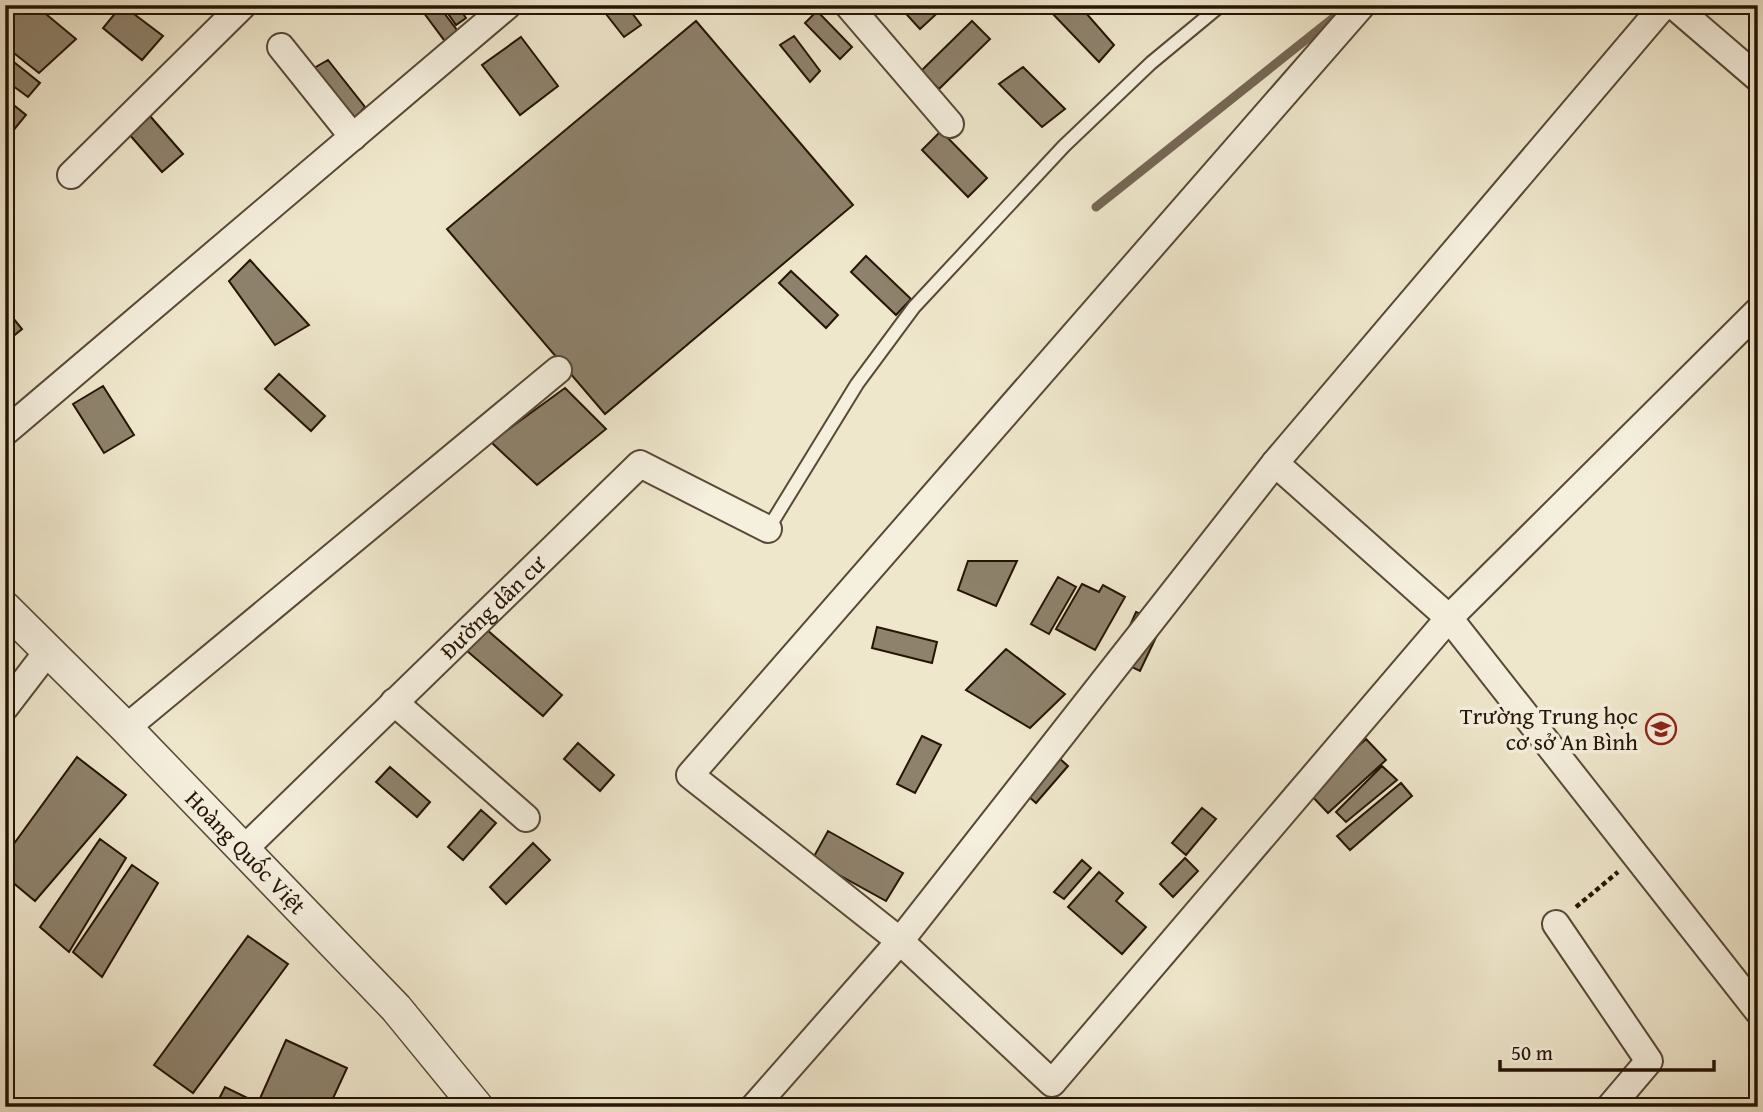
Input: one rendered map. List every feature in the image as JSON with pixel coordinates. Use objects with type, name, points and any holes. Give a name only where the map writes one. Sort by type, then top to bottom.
[{"type":"street","points":[[71,175],[243,5]]},
{"type":"street","points":[[5,432],[508,5]]},
{"type":"street","points":[[848,5],[950,124]]},
{"type":"street","points":[[1362,5],[690,775],[900,941],[1052,1083],[1449,618],[1758,311]]},
{"type":"street","points":[[754,1107],[900,941],[1275,463],[1664,5]]},
{"type":"street","points":[[1673,5],[1758,78]]},
{"type":"street","points":[[281,47],[353,137]]},
{"type":"street","points":[[126,728],[558,370]]},
{"type":"street","points":[[1275,463],[1449,618],[1635,858],[1758,1011]]},
{"type":"street","name":"Đường dân cư","points":[[243,851],[640,464],[768,529]]},
{"type":"street","name":"Hoàng Quốc Việt","points":[[5,608],[126,728],[396,1008],[462,1099]]},
{"type":"street","points":[[5,708],[48,651]]},
{"type":"street","points":[[394,702],[526,818]]},
{"type":"street","points":[[1556,924],[1649,1061],[1610,1107]]},
{"type":"lane","points":[[768,529],[857,384],[914,307],[1064,146],[1151,63],[1221,5]]},
{"type":"path","points":[[1556,924],[1635,858]]},
{"type":"building","points":[[5,5],[35,5],[76,39],[39,73],[5,46]]},
{"type":"building","points":[[122,5],[163,36],[142,60],[103,28]]},
{"type":"building","points":[[418,5],[438,5],[460,34],[447,44]]},
{"type":"building","points":[[442,5],[457,5],[466,18],[456,25]]},
{"type":"building","points":[[599,5],[626,5],[641,25],[624,37]]},
{"type":"building","points":[[898,5],[946,5],[920,29]]},
{"type":"building","points":[[1056,5],[1079,5],[1114,45],[1099,62],[1050,11]]},
{"type":"building","points":[[817,11],[852,47],[840,59],[805,23]]},
{"type":"building","points":[[696,21],[853,205],[605,414],[447,229]]},
{"type":"building","points":[[972,21],[990,39],[939,89],[921,71]]},
{"type":"building","points":[[794,36],[820,71],[810,82],[780,45]]},
{"type":"building","points":[[521,37],[558,86],[520,115],[482,65]]},
{"type":"building","points":[[5,55],[40,83],[28,97],[5,80]]},
{"type":"building","points":[[328,60],[365,107],[353,121],[314,68]]},
{"type":"building","points":[[1023,67],[1065,109],[1042,127],[999,84]]},
{"type":"building","points":[[5,98],[26,115],[12,132],[5,126]]},
{"type":"building","points":[[150,116],[183,154],[162,172],[129,134]]},
{"type":"building","points":[[941,131],[987,178],[968,197],[922,150]]},
{"type":"building","points":[[866,256],[911,299],[896,315],[851,272]]},
{"type":"building","points":[[250,260],[309,325],[275,345],[229,281]]},
{"type":"building","points":[[791,271],[838,315],[826,328],[779,283]]},
{"type":"building","points":[[5,308],[22,329],[5,343]]},
{"type":"building","points":[[279,374],[325,416],[311,431],[265,389]]},
{"type":"building","points":[[103,386],[134,435],[104,453],[73,404]]},
{"type":"building","points":[[565,388],[606,429],[537,485],[491,442]]},
{"type":"building","points":[[968,561],[1017,561],[996,606],[958,590]]},
{"type":"building","points":[[1058,577],[1076,587],[1049,634],[1031,624]]},
{"type":"building","points":[[1082,584],[1099,592],[1103,585],[1125,597],[1095,650],[1056,629]]},
{"type":"building","points":[[1136,612],[1150,618],[1159,631],[1140,671],[1115,659]]},
{"type":"building","points":[[877,627],[937,642],[932,663],[872,648]]},
{"type":"building","points":[[486,629],[562,695],[543,716],[467,651]]},
{"type":"building","points":[[1006,649],[1065,694],[1030,728],[966,690]]},
{"type":"building","points":[[922,736],[941,745],[915,793],[897,784]]},
{"type":"building","points":[[1366,739],[1386,760],[1328,813],[1308,792]]},
{"type":"building","points":[[578,743],[614,775],[600,791],[564,759]]},
{"type":"building","points":[[1051,751],[1068,766],[1036,803],[1019,788]]},
{"type":"building","points":[[77,757],[126,795],[35,901],[5,876],[5,856]]},
{"type":"building","points":[[1382,766],[1397,780],[1346,822],[1336,812]]},
{"type":"building","points":[[390,767],[430,802],[417,817],[376,782]]},
{"type":"building","points":[[1401,783],[1412,796],[1350,850],[1337,836]]},
{"type":"building","points":[[1202,808],[1216,819],[1186,855],[1172,843]]},
{"type":"building","points":[[481,810],[496,823],[463,860],[448,847]]},
{"type":"building","points":[[828,831],[903,873],[886,901],[812,860]]},
{"type":"building","points":[[100,839],[126,858],[69,952],[40,927]]},
{"type":"building","points":[[533,843],[550,860],[506,904],[490,887]]},
{"type":"building","points":[[1185,858],[1198,871],[1173,897],[1160,884]]},
{"type":"building","points":[[1082,860],[1091,868],[1064,899],[1054,892]]},
{"type":"building","points":[[132,865],[158,883],[102,977],[73,952]]},
{"type":"building","points":[[1099,872],[1123,893],[1116,901],[1146,927],[1122,954],[1068,907]]},
{"type":"building","points":[[248,936],[288,964],[193,1093],[154,1065]]},
{"type":"building","points":[[286,1040],[347,1068],[329,1107],[215,1107],[225,1087],[258,1103]]},
{"type":"waterway","points":[[1096,207],[1342,11]]},
{"type":"place","name":"Trường Trung học cơ sở An Bình","points":[[1661,729]]}]
